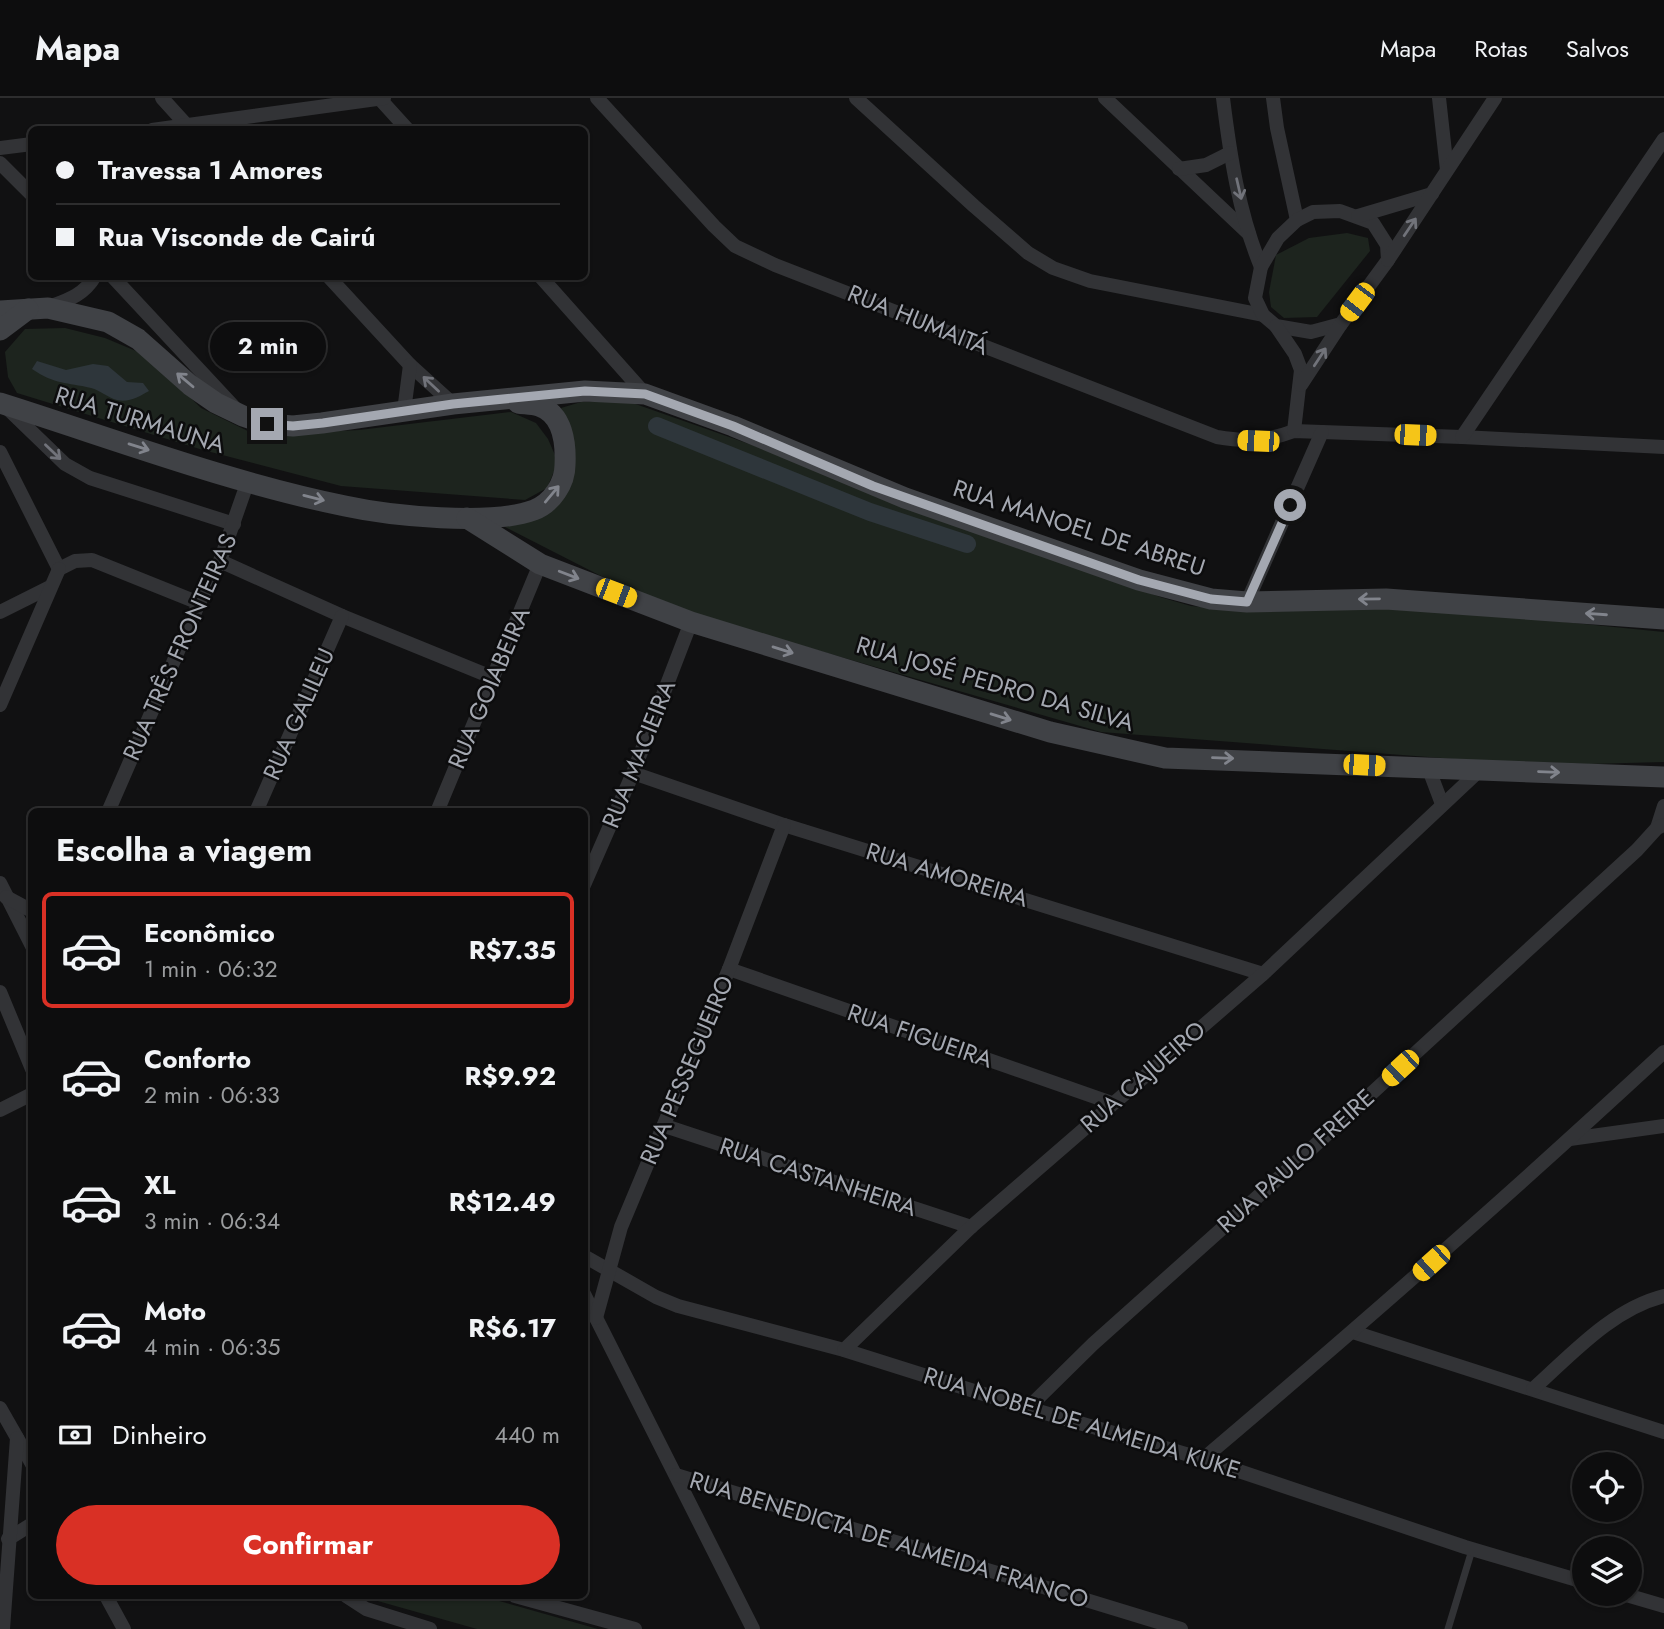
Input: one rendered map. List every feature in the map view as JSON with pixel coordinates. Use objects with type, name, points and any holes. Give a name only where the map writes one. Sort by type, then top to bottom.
[{"type":"main road","points":[[0,330],[39,308]]},
{"type":"main road","points":[[0,311],[39,308],[108,322],[138,339],[216,403],[267,424],[293,426],[499,400]]},
{"type":"main road","name":"RUA MANOEL DE ABREU","points":[[499,400],[585,391],[645,394],[733,426],[873,486],[1139,580],[1211,599],[1247,602],[1386,599],[1664,619]]},
{"type":"main road","name":"RUA TURMAUNA","points":[[1,403],[248,481],[345,506],[386,513],[467,518],[514,515],[537,509],[555,495],[565,476],[566,453],[560,426],[551,413],[540,406],[499,400]]},
{"type":"main road","name":"RUA JOSÉ PEDRO DA SILVA","points":[[467,518],[540,564],[691,622],[1050,732],[1165,758],[1664,777]]},
{"type":"street","points":[[162,98],[188,126]]},
{"type":"street","points":[[196,126],[381,98],[405,126]]},
{"type":"street","name":"RUA HUMAITÁ","points":[[597,98],[735,246],[775,265],[1217,437],[1258,441],[1294,431],[1662,444]]},
{"type":"street","points":[[856,98],[1028,253],[1054,268],[1090,281],[1263,316],[1276,326],[1299,362],[1301,378],[1294,431]]},
{"type":"street","points":[[1105,98],[1249,233]]},
{"type":"street","points":[[1223,98],[1230,153],[1249,233],[1261,267]]},
{"type":"street","points":[[1273,98],[1297,220]]},
{"type":"street","points":[[1439,98],[1447,170]]},
{"type":"street","points":[[1299,389],[1495,98]]},
{"type":"street","points":[[1462,436],[1664,139]]},
{"type":"street","points":[[0,148],[28,144]]},
{"type":"street","points":[[1179,169],[1206,166],[1230,153]]},
{"type":"street","points":[[0,163],[28,191]]},
{"type":"street","points":[[1358,216],[1432,194]]},
{"type":"street","points":[[1263,316],[1255,298],[1261,267],[1278,239],[1297,220],[1313,212],[1340,211],[1373,223],[1384,236],[1388,260]]},
{"type":"street","points":[[39,308],[79,295],[89,288],[93,280]]},
{"type":"street","points":[[116,280],[243,416]]},
{"type":"street","points":[[332,280],[410,365],[453,404]]},
{"type":"street","points":[[544,280],[645,394]]},
{"type":"street","points":[[1276,326],[1311,332],[1341,324]]},
{"type":"street","points":[[404,411],[410,365]]},
{"type":"street","name":"RUA TURMAUNA","points":[[1,403],[65,464],[90,478],[234,524]]},
{"type":"street","points":[[1247,602],[1322,432]]},
{"type":"street","points":[[0,452],[59,569]]},
{"type":"street","name":"RUA TRÊS FRONTEIRAS","points":[[110,808],[220,561],[248,481]]},
{"type":"street","points":[[0,705],[59,569],[75,561],[92,560],[199,603]]},
{"type":"street","points":[[220,561],[342,616],[494,678]]},
{"type":"street","name":"RUA GOIABEIRA","points":[[439,808],[540,564]]},
{"type":"street","points":[[0,612],[50,587]]},
{"type":"street","name":"RUA GALILEU","points":[[258,808],[342,616]]},
{"type":"street","name":"RUA MACIEIRA","points":[[588,876],[633,773],[691,622]]},
{"type":"street","points":[[1428,767],[1442,804]]},
{"type":"street","name":"RUA CAJUEIRO","points":[[844,1350],[971,1227],[1263,974],[1480,770]]},
{"type":"street","name":"RUA AMOREIRA","points":[[633,773],[784,825],[1263,974]]},
{"type":"street","name":"RUA PAULO FREIRE","points":[[1028,1408],[1093,1343],[1351,1113],[1637,850],[1660,826],[1664,807]]},
{"type":"street","name":"RUA PESSEGUEIRO","points":[[596,1318],[621,1227],[729,969],[784,825]]},
{"type":"street","points":[[3,890],[28,908]]},
{"type":"street","points":[[3,890],[28,938]]},
{"type":"street","name":"RUA FIGUEIRA","points":[[729,969],[1112,1103]]},
{"type":"street","points":[[0,992],[28,1059]]},
{"type":"street","points":[[1203,1459],[1353,1332],[1664,1052]]},
{"type":"street","points":[[0,1110],[28,1096]]},
{"type":"street","name":"RUA CASTANHEIRA","points":[[664,1126],[971,1227]]},
{"type":"street","points":[[1570,1139],[1664,1126]]},
{"type":"street","name":"RUA NOBEL DE ALMEIDA KUKE","points":[[588,1258],[656,1297],[678,1306],[844,1350],[1203,1459],[1473,1549],[1572,1578]]},
{"type":"street","points":[[1533,1389],[1584,1342],[1616,1318],[1650,1300],[1664,1296]]},
{"type":"street","points":[[588,1302],[676,1475],[744,1622],[753,1629]]},
{"type":"street","points":[[1353,1332],[1664,1432]]},
{"type":"street","points":[[0,1408],[28,1457]]},
{"type":"street","points":[[3,1629],[17,1438]]},
{"type":"street","name":"RUA BENEDICTA DE ALMEIDA FRANCO","points":[[676,1475],[1181,1629]]},
{"type":"street","points":[[8,1539],[28,1526]]},
{"type":"street","points":[[108,1599],[124,1629]]},
{"type":"street","points":[[351,1599],[366,1609],[430,1629]]},
{"type":"street","points":[[538,1599],[562,1602],[635,1629]]},
{"type":"street","points":[[1642,1600],[1664,1606]]},
{"type":"lane","points":[[1447,1629],[1473,1549]]},
{"type":"shaded area","points":[[1347,233],[1368,238],[1370,251],[1317,317],[1284,318],[1271,307],[1269,292],[1276,255],[1309,238]]},
{"type":"shaded area","points":[[65,328],[105,338],[148,356],[201,408],[256,435],[359,430],[511,412],[536,423],[548,439],[558,462],[547,488],[525,500],[341,486],[203,450],[17,393],[8,377],[5,352],[25,329]]},
{"type":"shaded area","points":[[37,361],[66,370],[93,364],[108,366],[127,382],[143,383],[149,391],[130,400],[117,400],[94,389],[48,378],[32,369]]},
{"type":"shaded area","points":[[627,401],[857,482],[1160,597],[1191,606],[1423,608],[1664,632],[1664,762],[1589,764],[1468,760],[1101,732],[685,612],[599,575],[503,526],[539,513],[572,451],[561,408],[581,402]]},
{"type":"shaded area","points":[[371,1599],[493,1599],[598,1629],[477,1629]]},
{"type":"waterway","points":[[657,426],[870,512],[967,544]]},
{"type":"route","points":[[267,424],[293,426],[323,423],[453,404],[585,391],[645,394],[733,426],[873,486],[926,505],[1139,580],[1211,599],[1229,601],[1247,602],[1290,505]]}]
